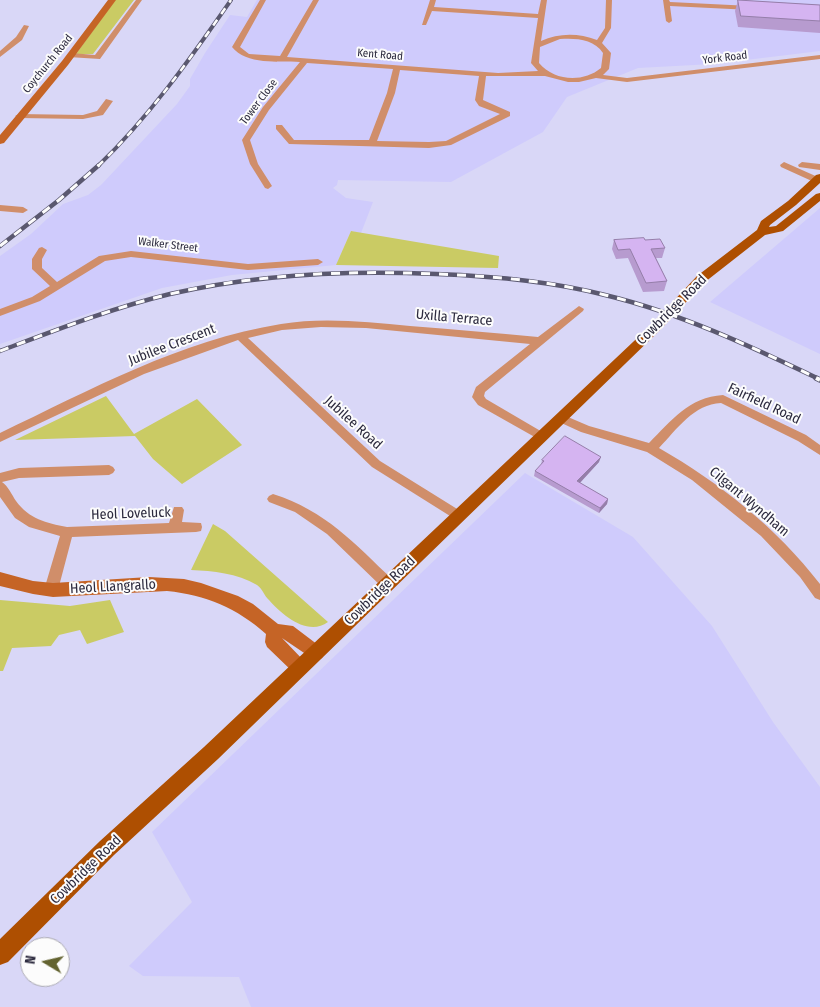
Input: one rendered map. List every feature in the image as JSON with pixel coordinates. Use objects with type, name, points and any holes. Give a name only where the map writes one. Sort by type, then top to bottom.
[{"type":"main road","name":"Coychurch Road","points":[[0,141],[71,55],[112,0]]},
{"type":"main road","name":"Cowbridge Road","points":[[762,232],[765,223],[792,203],[819,178]]},
{"type":"main road","name":"Cowbridge Road","points":[[0,954],[108,848],[316,653],[540,436],[655,328],[701,279],[762,232],[779,229],[820,196]]},
{"type":"main road","name":"Heol Llangrallo","points":[[0,579],[51,590],[149,584],[203,590],[224,596],[241,605],[258,615],[275,631],[287,631],[316,653]]},
{"type":"main road","name":"Heol Llangrallo","points":[[275,631],[274,642],[300,668]]},
{"type":"street","points":[[89,67],[139,0]]},
{"type":"street","name":"Kent Road","points":[[263,0],[236,46],[240,52],[247,56],[483,74],[548,74]]},
{"type":"street","points":[[282,59],[316,0]]},
{"type":"street","points":[[424,24],[433,0]]},
{"type":"street","points":[[537,46],[553,38],[569,37],[598,43],[605,50],[605,69],[596,76],[573,80],[548,74],[538,68],[535,63],[537,46],[541,16],[544,0]]},
{"type":"street","points":[[598,43],[608,28],[609,0]]},
{"type":"street","points":[[669,21],[666,2],[762,9]]},
{"type":"street","points":[[430,9],[541,16]]},
{"type":"street","points":[[2,51],[19,38],[26,26]]},
{"type":"street","points":[[71,55],[97,56]]},
{"type":"street","name":"York Road","points":[[596,76],[627,80],[820,57]]},
{"type":"street","name":"Tower Close","points":[[268,186],[260,176],[247,148],[246,140],[266,109],[305,61]]},
{"type":"street","points":[[520,73],[535,63]]},
{"type":"street","points":[[606,64],[612,72],[634,78]]},
{"type":"street","points":[[372,143],[391,93],[397,68]]},
{"type":"street","points":[[279,127],[292,142],[429,146],[448,143],[507,114],[482,104],[479,100],[483,74]]},
{"type":"street","points":[[19,116],[83,117],[100,113],[109,101]]},
{"type":"street","points":[[792,160],[819,178]]},
{"type":"street","points":[[784,165],[819,178]]},
{"type":"street","points":[[802,165],[820,167]]},
{"type":"street","points":[[0,208],[23,210]]},
{"type":"street","points":[[42,250],[37,259],[37,269],[56,286]]},
{"type":"street","name":"Walker Street","points":[[0,313],[36,299],[102,258],[131,254],[248,267],[318,262]]},
{"type":"street","points":[[540,436],[482,402],[478,397],[480,390],[579,310]]},
{"type":"street","name":"Jubilee Crescent","points":[[0,438],[140,371],[198,348],[282,327],[321,324],[366,325]]},
{"type":"street","name":"Uxilla Terrace","points":[[366,325],[540,341]]},
{"type":"street","name":"Jubilee Road","points":[[240,336],[376,464],[458,516]]},
{"type":"street","name":"Fairfield Road","points":[[651,449],[695,406],[716,398],[723,399],[802,438],[820,451]]},
{"type":"street","name":"Cilgant Wyndham","points":[[561,418],[585,429],[651,449],[712,488],[767,534],[806,573],[820,594]]},
{"type":"street","points":[[0,478],[9,474],[19,473],[108,470]]},
{"type":"street","points":[[79,484],[82,471]]},
{"type":"street","name":"Heol Loveluck","points":[[0,486],[13,508],[23,520],[46,528],[67,532],[196,528]]},
{"type":"street","points":[[273,499],[299,509],[332,530],[388,584]]},
{"type":"street","points":[[174,528],[178,510]]},
{"type":"street","points":[[51,590],[67,532]]},
{"type":"shaded area","points":[[115,0],[134,0],[93,54],[76,54]]},
{"type":"shaded area","points":[[257,0],[820,0],[820,51],[713,64],[638,68],[567,97],[543,132],[451,182],[338,180],[337,185],[333,188],[346,198],[373,202],[361,233],[351,231],[336,265],[232,275],[162,288],[0,344],[0,256],[31,234],[63,204],[88,195],[101,185],[177,104],[190,86],[190,79],[205,53],[230,15],[247,17]]},
{"type":"shaded area","points":[[820,208],[820,354],[710,302]]},
{"type":"shaded area","points":[[351,231],[499,256],[498,268],[336,265]]},
{"type":"shaded area","points":[[106,396],[134,434],[197,399],[242,445],[182,484],[153,459],[135,436],[15,440]]},
{"type":"shaded area","points":[[525,473],[633,537],[712,626],[773,722],[820,787],[820,1007],[251,1007],[239,977],[143,976],[129,966],[192,902],[152,832]]},
{"type":"shaded area","points":[[213,524],[225,531],[328,622],[320,626],[304,626],[288,618],[267,598],[257,585],[249,581],[225,573],[191,570]]},
{"type":"shaded area","points":[[0,600],[70,606],[110,600],[124,632],[87,644],[80,630],[59,635],[51,646],[12,648],[3,671],[0,671]]},
{"type":"building","points":[[738,0],[820,5],[820,21],[741,16]]},
{"type":"building","points":[[644,238],[645,240],[660,239],[665,248],[651,249],[667,281],[646,283],[630,249],[618,250],[614,240]]},
{"type":"building","points":[[565,436],[601,457],[577,481],[608,499],[600,508],[535,471],[544,461],[542,460]]},
{"type":"railway","points":[[99,165],[152,107],[185,65],[231,0]]},
{"type":"railway","points":[[0,246],[59,200],[99,165]]},
{"type":"railway","points":[[0,351],[127,306],[203,287],[269,278],[336,273],[436,274],[479,276],[542,283],[584,290],[633,302],[714,331],[819,379]]},
{"type":"railway","points":[[816,378],[820,380]]}]
